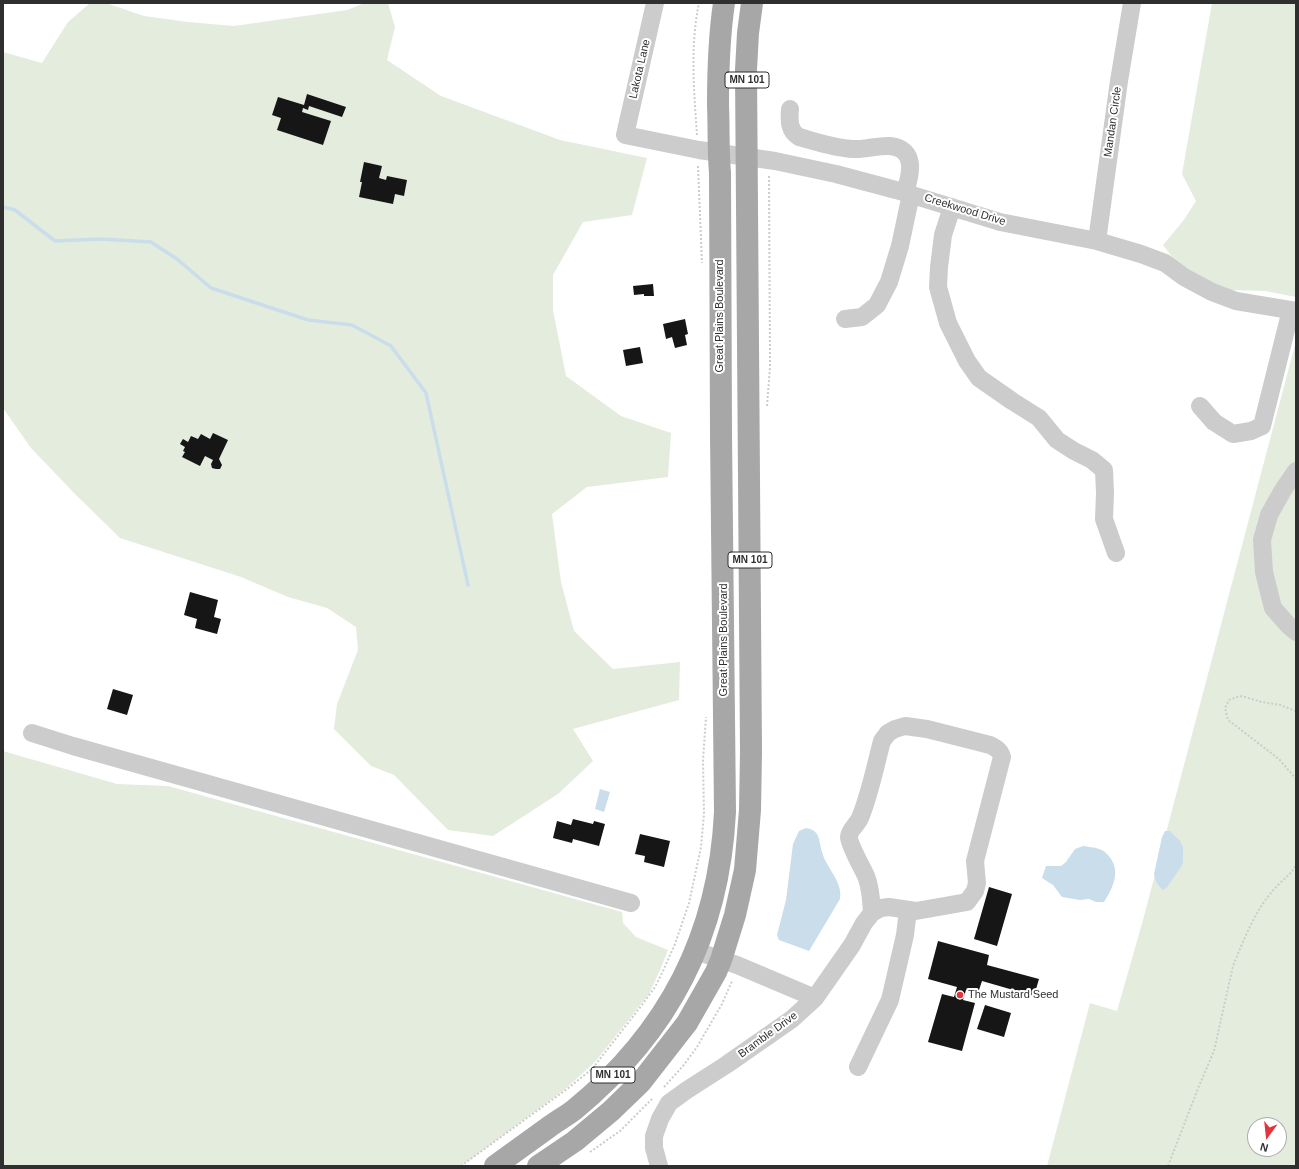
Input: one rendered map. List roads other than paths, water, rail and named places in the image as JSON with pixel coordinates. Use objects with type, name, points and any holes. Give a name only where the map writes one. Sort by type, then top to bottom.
[{"type":"main road","name":"Great Plains Boulevard","points":[[495,1166],[572,1111],[601,1086],[643,1040],[662,1014],[696,952],[707,922],[717,882],[723,849],[725,812],[720,173],[708,151],[724,3]]},
{"type":"main road","name":"MN 101","points":[[538,1166],[575,1141],[611,1111],[641,1082],[660,1060],[687,1023],[721,960],[731,930],[742,886],[750,810],[751,744],[747,239],[748,157],[746,70],[748,33],[752,3]]},
{"type":"street","name":"Lakota Lane","points":[[625,134],[655,3]]},
{"type":"street","name":"Mandan Circle","points":[[1097,241],[1119,81],[1132,3]]},
{"type":"street","points":[[790,110],[790,126],[799,137],[845,148],[863,149],[890,146],[897,148],[907,155],[911,165],[900,246],[889,282],[877,306],[862,317],[845,319]]},
{"type":"street","name":"Creekwood Drive","points":[[625,134],[708,151],[775,160],[806,167],[908,193],[1000,222],[1097,241],[1165,263],[1184,277],[1212,292],[1236,301],[1294,311]]},
{"type":"street","points":[[952,207],[943,235],[938,287],[948,322],[967,361],[979,378],[1039,418],[1057,440],[1092,460],[1104,470],[1104,520],[1116,553]]},
{"type":"street","points":[[1200,406],[1214,422],[1233,434],[1251,431],[1262,426],[1294,311]]},
{"type":"street","points":[[1296,471],[1269,514],[1262,540],[1264,572],[1273,608],[1296,632]]},
{"type":"street","points":[[905,726],[927,729],[997,748],[1001,752],[1002,758],[975,861],[977,883],[967,902],[916,911],[889,907],[881,908],[872,913],[871,894],[867,878],[852,848],[849,835],[856,826],[867,801],[882,741],[888,733],[905,726]]},
{"type":"street","points":[[32,733],[72,746],[631,903]]},
{"type":"street","points":[[858,1067],[890,1000],[905,935],[908,910]]},
{"type":"street","name":"Bramble Drive","points":[[659,1166],[654,1148],[654,1136],[660,1119],[669,1103],[792,1019],[815,998],[872,913]]},
{"type":"street","points":[[696,952],[721,960],[815,998]]},
{"type":"water","points":[[600,789],[610,792],[604,812],[595,809]]},
{"type":"water","points":[[806,828],[817,834],[824,858],[837,880],[840,892],[840,899],[809,951],[779,940],[777,935],[786,900],[793,844],[799,831]]},
{"type":"water","points":[[1165,831],[1170,831],[1180,841],[1183,847],[1183,862],[1167,887],[1163,890],[1157,883],[1154,874],[1162,837]]},
{"type":"water","points":[[1083,846],[1095,848],[1106,853],[1112,860],[1115,868],[1111,889],[1104,902],[1096,902],[1089,899],[1080,900],[1062,897],[1053,885],[1042,878],[1046,866],[1061,866],[1066,862],[1075,849]]},
{"type":"waterway","points":[[3,207],[15,210],[55,241],[100,239],[151,242],[177,259],[211,288],[308,320],[352,325],[391,346],[426,393],[468,585]]},
{"type":"place","name":"The Mustard Seed","points":[[960,995]]}]
